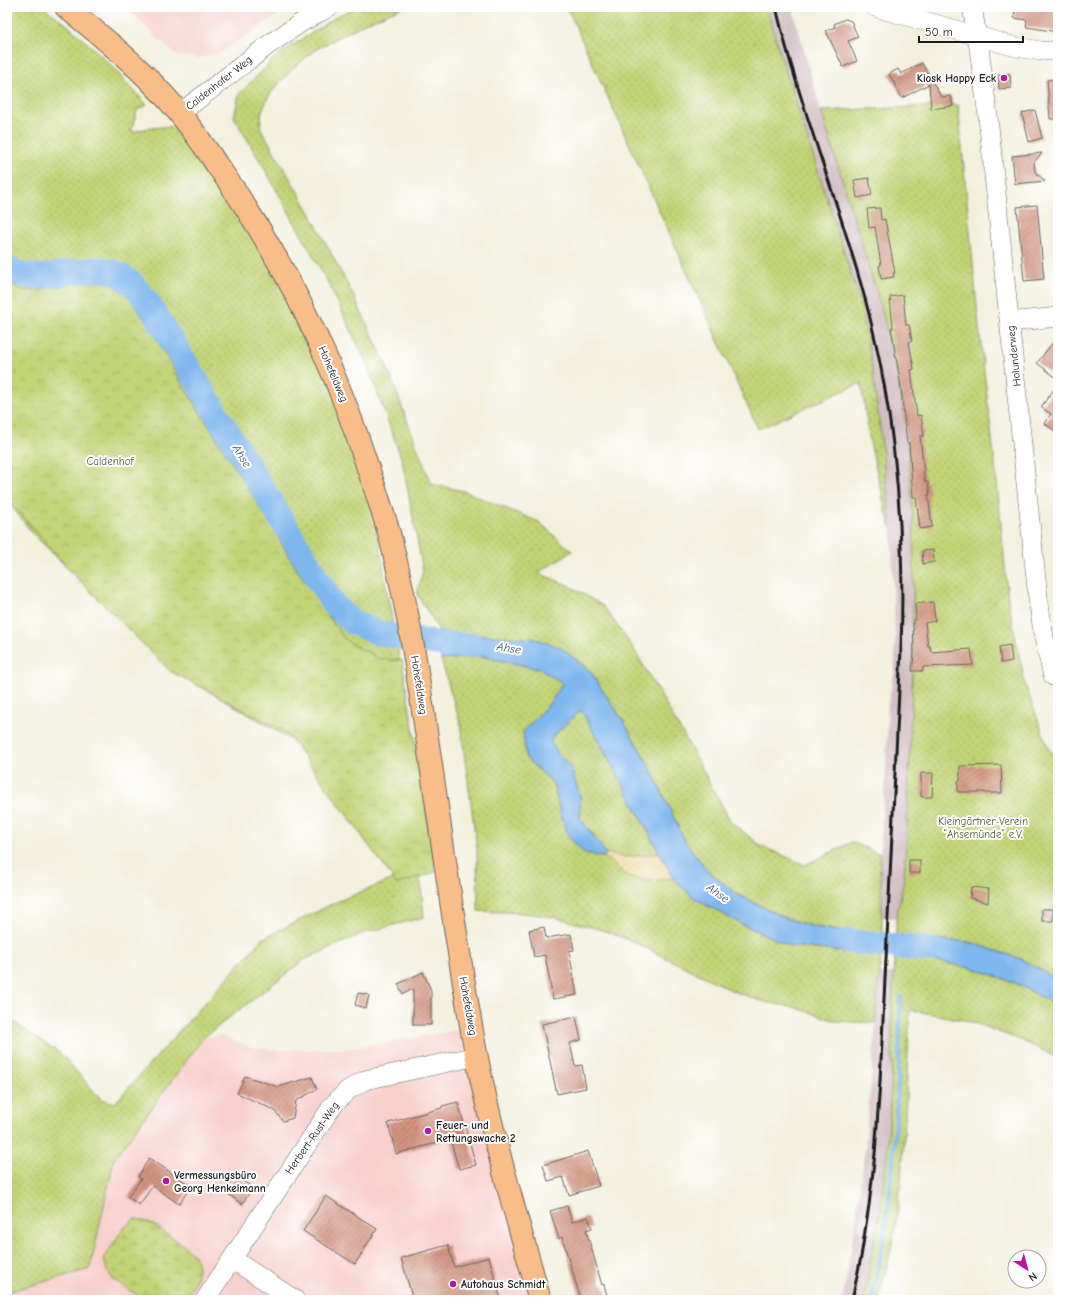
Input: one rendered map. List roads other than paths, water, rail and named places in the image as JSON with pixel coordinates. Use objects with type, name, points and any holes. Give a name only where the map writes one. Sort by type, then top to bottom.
[{"type":"main road","name":"Caldenhofer Weg","points":[[66,7],[102,36],[156,87],[179,114]]},
{"type":"main road","name":"Hohefeldweg","points":[[179,114],[238,194],[266,239],[306,315],[333,373],[357,433],[393,549],[417,674],[460,959],[477,1056],[499,1155],[540,1300]]},
{"type":"street","name":"Caldenhofer Weg","points":[[179,114],[268,45],[302,22],[329,7]]},
{"type":"street","points":[[875,7],[1016,47],[1041,51],[1058,51]]},
{"type":"street","name":"Holunderweg","points":[[972,7],[976,36],[980,48],[988,116],[1038,598],[1044,638],[1053,676]]},
{"type":"street","points":[[1010,322],[1058,317]]},
{"type":"street","name":"Herbert-Rust-Weg","points":[[205,1300],[333,1105],[348,1090],[365,1080],[477,1056]]},
{"type":"street","points":[[232,1259],[295,1300]]},
{"type":"water","points":[[440,632],[535,639],[560,647],[589,670],[624,722],[650,767],[686,843],[708,871],[737,894],[785,918],[811,926],[844,932],[882,934],[881,956],[791,946],[739,923],[694,898],[673,878],[581,710],[550,739],[557,753],[571,768],[580,796],[580,818],[606,853],[604,857],[584,853],[569,837],[561,815],[553,783],[526,758],[523,732],[550,703],[563,683],[540,669],[480,656],[441,660]]},
{"type":"water","points":[[896,936],[969,942],[1021,959],[1058,980],[1058,1006],[1018,984],[976,969],[910,956],[895,956]]},
{"type":"waterway","name":"Ahse","points":[[7,267],[20,274],[33,276],[48,276],[92,269],[107,271],[121,276],[131,283],[154,312],[332,602],[351,621],[378,633],[447,645],[474,645]]},
{"type":"waterway","name":"Ahse","points":[[848,941],[930,950]]},
{"type":"waterway","points":[[871,1300],[883,1244],[892,1165],[901,997]]},
{"type":"railway","points":[[776,7],[797,84],[859,275],[869,314],[879,356],[886,397],[897,480],[900,522],[902,564],[901,649],[880,1082],[875,1154],[869,1205],[861,1257],[852,1300]]},
{"type":"place","name":"Kiosk Happy Eck","points":[[1004,78]]},
{"type":"place","name":"Feuer- und Rettungswache 2","points":[[428,1131]]},
{"type":"place","name":"Vermessungsbüro Georg Henkelmann","points":[[166,1181]]},
{"type":"place","name":"Autohaus Schmidt","points":[[453,1284]]},
{"type":"park label","name":"Caldenhof","points":[[110,461]]},
{"type":"park label","name":"Kleingärtner-Verein “Ahsemünde” e.V.","points":[[983,827]]}]
